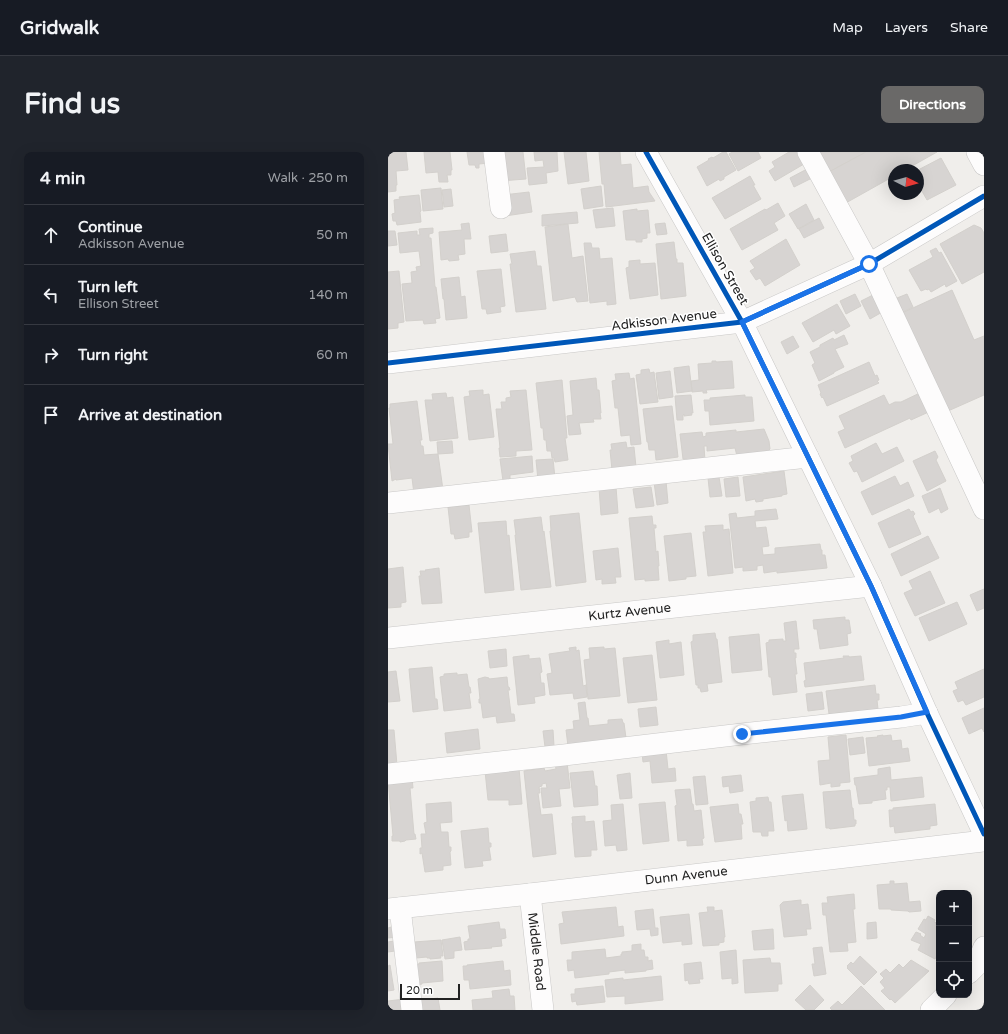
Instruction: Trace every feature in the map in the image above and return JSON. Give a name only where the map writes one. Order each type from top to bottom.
[{"type":"street","points":[[494,152],[501,208]]},
{"type":"street","name":"Ellison Street","points":[[646,152],[742,322],[871,586],[927,712],[984,834]]},
{"type":"street","points":[[808,152],[869,264],[984,509]]},
{"type":"street","points":[[977,152],[984,165]]},
{"type":"street","name":"Adkisson Avenue","points":[[388,363],[742,322],[869,264],[984,196]]},
{"type":"street","points":[[388,503],[808,457]]},
{"type":"street","name":"Kurtz Avenue","points":[[388,638],[871,586]]},
{"type":"street","points":[[388,774],[901,717],[927,712]]},
{"type":"street","name":"Dunn Avenue","points":[[394,909],[984,841]]},
{"type":"street","name":"Middle Road","points":[[530,894],[543,1010]]},
{"type":"street","points":[[394,909],[412,1010]]},
{"type":"street","points":[[972,970],[976,966],[984,947]]},
{"type":"street","points":[[931,1010],[943,998]]},
{"type":"building","points":[[388,152],[406,152],[408,170],[396,171],[396,191],[388,192]]},
{"type":"building","points":[[424,152],[450,152],[452,170],[451,175],[447,175],[448,182],[439,182],[438,172],[426,173]]},
{"type":"building","points":[[467,152],[488,152],[489,163],[479,164],[479,168],[476,168],[475,165],[469,165]]},
{"type":"building","points":[[497,152],[523,152],[526,179],[500,181]]},
{"type":"building","points":[[534,152],[557,152],[558,171],[546,173],[547,183],[529,185],[527,168],[544,167],[543,160],[535,161]]},
{"type":"building","points":[[564,152],[586,152],[589,181],[568,184]]},
{"type":"building","points":[[599,152],[620,152],[621,165],[631,164],[633,188],[648,186],[649,192],[655,201],[606,207]]},
{"type":"building","points":[[723,152],[726,152],[736,170],[724,177],[724,179],[720,181],[719,179],[707,186],[697,167],[709,160],[708,159],[713,158]]},
{"type":"building","points":[[732,152],[758,152],[761,158],[738,171],[729,154]]},
{"type":"building","points":[[789,152],[797,152],[804,164],[775,181],[769,171],[775,167],[772,162]]},
{"type":"building","points":[[815,152],[866,152],[827,173]]},
{"type":"building","points":[[866,152],[937,152],[916,164],[888,164],[888,179],[844,204],[827,173]]},
{"type":"building","points":[[941,158],[956,185],[927,200],[924,195],[924,167]]},
{"type":"building","points":[[807,169],[812,178],[794,187],[790,178]]},
{"type":"building","points":[[750,176],[761,199],[725,219],[712,198]]},
{"type":"building","points":[[601,186],[603,206],[584,209],[581,189]]},
{"type":"building","points":[[441,188],[443,209],[423,211],[421,190]]},
{"type":"building","points":[[451,189],[453,206],[444,207],[442,190]]},
{"type":"building","points":[[529,192],[532,212],[505,216],[503,195]]},
{"type":"building","points":[[419,195],[421,222],[397,225],[396,221],[393,221],[392,214],[395,213],[394,200],[400,199],[399,197]]},
{"type":"building","points":[[778,203],[785,216],[774,223],[778,230],[742,250],[730,229]]},
{"type":"building","points":[[806,204],[814,220],[798,229],[789,214]]},
{"type":"building","points":[[613,208],[615,226],[596,228],[593,210]]},
{"type":"building","points":[[637,209],[637,211],[648,210],[650,233],[647,233],[647,238],[642,239],[642,242],[636,242],[636,240],[626,240],[623,211]]},
{"type":"building","points":[[577,212],[578,223],[542,226],[542,215]]},
{"type":"building","points":[[819,218],[824,228],[804,238],[799,229]]},
{"type":"building","points":[[469,223],[471,239],[464,239],[465,254],[458,255],[459,260],[441,260],[439,232],[462,230],[461,224]]},
{"type":"building","points":[[665,223],[667,234],[657,235],[655,224]]},
{"type":"building","points":[[568,224],[572,258],[583,256],[588,301],[577,302],[575,297],[553,301],[545,227]]},
{"type":"building","points":[[974,225],[981,228],[984,233],[984,272],[962,284],[940,244]]},
{"type":"building","points":[[433,228],[433,233],[429,234],[429,238],[431,238],[435,287],[440,318],[435,319],[436,323],[424,324],[423,320],[406,321],[402,284],[412,283],[411,272],[417,271],[416,267],[421,266],[419,251],[400,253],[398,233],[417,231],[417,235],[420,235],[419,229]]},
{"type":"building","points":[[388,231],[395,231],[397,245],[388,246]]},
{"type":"building","points":[[506,234],[508,251],[491,253],[489,236]]},
{"type":"building","points":[[786,239],[800,265],[765,286],[760,278],[756,280],[750,271],[755,268],[750,261]]},
{"type":"building","points":[[674,242],[677,263],[683,263],[686,296],[661,299],[656,244]]},
{"type":"building","points":[[584,243],[591,243],[592,248],[599,248],[600,259],[612,258],[616,304],[607,305],[607,301],[590,303]]},
{"type":"building","points":[[936,248],[939,253],[941,252],[957,281],[946,287],[945,284],[931,292],[929,289],[921,291],[909,270],[933,257],[930,251]]},
{"type":"building","points":[[535,251],[537,266],[541,266],[546,309],[516,312],[510,254]]},
{"type":"building","points":[[640,260],[640,264],[655,263],[658,295],[630,299],[626,268],[629,267],[629,261]]},
{"type":"building","points":[[501,269],[505,306],[500,307],[501,312],[487,314],[486,309],[482,309],[477,271]]},
{"type":"building","points":[[399,271],[404,322],[398,323],[398,328],[388,329],[388,272]]},
{"type":"building","points":[[459,277],[461,297],[465,296],[467,318],[446,320],[441,279]]},
{"type":"building","points":[[952,290],[974,340],[984,336],[984,395],[948,411],[927,362],[902,313]]},
{"type":"building","points":[[855,294],[861,306],[846,314],[840,301]]},
{"type":"building","points":[[875,294],[884,311],[870,319],[861,301]]},
{"type":"building","points":[[907,294],[913,307],[903,312],[897,298]]},
{"type":"building","points":[[837,304],[850,326],[836,334],[834,330],[813,342],[802,323]]},
{"type":"building","points":[[844,335],[848,344],[835,349],[844,367],[819,381],[812,365],[815,363],[810,352],[833,338],[834,340]]},
{"type":"building","points":[[793,336],[799,347],[787,354],[781,342]]},
{"type":"building","points":[[712,361],[732,361],[734,388],[706,390],[707,393],[703,393],[703,391],[692,392],[691,381],[699,380],[698,364],[712,363]]},
{"type":"building","points":[[869,362],[875,376],[877,375],[879,380],[877,381],[879,383],[827,406],[820,394],[818,385]]},
{"type":"building","points":[[689,366],[692,391],[677,393],[674,368]]},
{"type":"building","points":[[649,369],[650,373],[654,372],[658,402],[640,404],[636,375],[641,374],[641,370]]},
{"type":"building","points":[[670,371],[673,397],[659,399],[656,373]]},
{"type":"building","points":[[629,373],[630,379],[634,378],[641,444],[631,445],[630,435],[621,436],[618,408],[615,408],[612,381],[616,380],[615,374]]},
{"type":"building","points":[[596,378],[597,390],[599,390],[601,419],[593,419],[594,422],[579,423],[581,434],[569,435],[567,416],[573,415],[570,381]]},
{"type":"building","points":[[562,380],[567,438],[565,438],[568,460],[555,462],[554,458],[552,458],[551,451],[547,451],[543,428],[541,428],[536,383]]},
{"type":"building","points":[[483,390],[483,395],[489,394],[494,437],[469,440],[464,397],[470,396],[469,391]]},
{"type":"building","points":[[526,390],[532,450],[516,451],[516,456],[500,457],[496,409],[502,409],[501,402],[506,402],[506,398],[511,397],[510,391]]},
{"type":"building","points":[[924,391],[933,410],[911,420],[910,418],[845,448],[838,432],[845,429],[839,416],[884,395],[889,405],[895,402],[901,402]]},
{"type":"building","points":[[446,393],[447,398],[453,397],[458,438],[430,441],[425,400],[433,400],[432,394]]},
{"type":"building","points":[[691,395],[692,415],[684,416],[684,414],[683,420],[677,420],[675,396]]},
{"type":"building","points":[[745,395],[745,397],[752,397],[754,421],[710,425],[709,411],[705,411],[704,400],[710,400],[710,398]]},
{"type":"building","points":[[417,401],[422,440],[420,440],[421,446],[423,446],[424,455],[438,454],[443,490],[414,494],[412,478],[396,479],[392,481],[388,444],[393,444],[389,408],[390,404]]},
{"type":"building","points":[[672,406],[678,457],[656,460],[655,450],[649,450],[643,409]]},
{"type":"building","points":[[764,429],[769,441],[769,453],[737,456],[735,448],[707,451],[707,446],[704,446],[705,461],[688,463],[687,459],[683,459],[680,434],[702,432],[703,437],[706,436],[706,433]]},
{"type":"building","points":[[452,441],[453,453],[438,454],[437,442]]},
{"type":"building","points":[[626,442],[627,448],[634,447],[636,467],[612,470],[610,450],[612,450],[611,444]]},
{"type":"building","points":[[876,443],[882,454],[897,447],[904,461],[862,482],[857,471],[854,472],[849,463],[853,461],[851,456]]},
{"type":"building","points":[[935,451],[938,457],[936,460],[946,481],[927,491],[913,461]]},
{"type":"building","points":[[532,456],[533,472],[510,475],[510,480],[503,481],[500,459]]},
{"type":"building","points":[[553,459],[555,478],[538,480],[536,460]]},
{"type":"building","points":[[784,471],[787,494],[763,499],[763,501],[756,502],[755,499],[746,501],[743,477]]},
{"type":"building","points":[[895,476],[900,486],[908,482],[914,496],[872,515],[861,492]]},
{"type":"building","points":[[719,477],[722,496],[710,497],[708,478]]},
{"type":"building","points":[[738,477],[740,496],[726,497],[724,479]]},
{"type":"building","points":[[666,481],[668,503],[657,505],[654,482]]},
{"type":"building","points":[[616,487],[618,513],[601,515],[599,488]]},
{"type":"building","points":[[651,487],[654,506],[636,508],[633,489]]},
{"type":"building","points":[[940,488],[948,509],[941,513],[939,508],[929,513],[922,496]]},
{"type":"building","points":[[469,505],[472,532],[469,532],[469,537],[455,539],[454,534],[451,534],[448,507]]},
{"type":"building","points":[[776,509],[778,519],[755,521],[756,528],[766,527],[769,546],[762,547],[763,555],[775,554],[775,548],[820,544],[822,555],[825,555],[827,568],[764,573],[763,565],[757,566],[757,570],[743,571],[743,567],[735,568],[729,514],[736,513],[737,518],[755,516],[755,511]]},
{"type":"building","points":[[909,509],[915,514],[913,516],[921,534],[889,548],[878,523]]},
{"type":"building","points":[[579,513],[586,582],[556,586],[550,531],[550,516]]},
{"type":"building","points":[[652,516],[653,525],[656,525],[656,528],[654,528],[656,552],[658,551],[659,580],[635,580],[629,518]]},
{"type":"building","points":[[541,517],[551,587],[521,590],[514,520]]},
{"type":"building","points":[[506,521],[507,536],[509,535],[514,590],[485,593],[478,523]]},
{"type":"building","points":[[723,525],[723,530],[729,529],[733,573],[708,576],[703,532],[706,532],[705,526]]},
{"type":"building","points":[[691,533],[696,576],[669,581],[664,536]]},
{"type":"building","points":[[928,536],[939,558],[901,576],[891,554]]},
{"type":"building","points":[[618,548],[621,577],[615,577],[616,583],[602,584],[602,579],[596,580],[593,551]]},
{"type":"building","points":[[403,567],[406,602],[401,603],[401,607],[388,608],[388,569]]},
{"type":"building","points":[[439,568],[442,603],[422,604],[419,576],[421,576],[420,571]]},
{"type":"building","points":[[930,571],[945,603],[915,616],[904,593],[913,589],[909,581]]},
{"type":"building","points":[[984,589],[984,608],[977,611],[970,595]]},
{"type":"building","points":[[957,602],[967,624],[929,641],[919,618]]},
{"type":"building","points":[[845,617],[845,620],[849,620],[851,633],[847,634],[848,645],[820,649],[817,629],[814,629],[813,620]]},
{"type":"building","points":[[796,621],[799,649],[794,649],[794,653],[796,653],[795,658],[797,674],[795,674],[797,692],[773,695],[771,677],[769,677],[766,643],[769,642],[769,640],[783,639],[783,641],[786,641],[784,623]]},
{"type":"building","points":[[715,633],[722,682],[707,684],[708,691],[701,692],[698,685],[696,685],[691,642],[693,641],[693,635]]},
{"type":"building","points":[[759,634],[762,670],[732,673],[729,637]]},
{"type":"building","points":[[669,640],[669,644],[681,642],[684,675],[660,678],[656,642]]},
{"type":"building","points":[[576,647],[576,651],[579,650],[583,686],[586,685],[587,697],[574,699],[573,693],[550,695],[547,674],[552,673],[549,654],[570,651],[569,648]]},
{"type":"building","points":[[604,647],[604,649],[615,648],[620,696],[588,699],[584,660],[590,659],[589,648]]},
{"type":"building","points":[[506,649],[507,666],[490,668],[488,651]]},
{"type":"building","points":[[529,655],[529,659],[540,658],[542,672],[540,673],[541,683],[544,683],[545,695],[534,697],[535,703],[518,705],[513,657]]},
{"type":"building","points":[[652,655],[657,700],[628,703],[623,658]]},
{"type":"building","points":[[843,656],[861,656],[864,680],[805,687],[804,681],[806,680],[804,663],[844,658]]},
{"type":"building","points":[[432,667],[435,699],[437,699],[438,709],[413,712],[409,669]]},
{"type":"building","points":[[984,669],[984,697],[966,705],[963,700],[958,702],[953,691],[958,689],[955,682]]},
{"type":"building","points":[[396,671],[400,701],[388,702],[388,672]]},
{"type":"building","points":[[457,673],[457,675],[467,674],[471,693],[469,693],[471,708],[444,711],[440,677],[444,676],[444,674]]},
{"type":"building","points":[[485,677],[489,679],[507,677],[508,687],[510,690],[508,690],[511,714],[514,714],[515,721],[497,723],[496,716],[483,718],[481,703],[479,703],[478,679]]},
{"type":"building","points":[[875,685],[876,694],[879,694],[879,700],[877,700],[878,709],[861,713],[860,711],[846,712],[847,714],[840,715],[840,713],[829,714],[826,691]]},
{"type":"building","points":[[822,692],[824,709],[808,711],[806,694]]},
{"type":"building","points":[[585,702],[589,726],[608,724],[608,720],[622,719],[626,738],[568,746],[566,730],[574,729],[573,721],[580,720],[578,703]]},
{"type":"building","points":[[656,707],[658,725],[640,727],[638,709]]},
{"type":"building","points":[[984,708],[984,732],[982,728],[969,734],[962,718]]},
{"type":"building","points":[[478,729],[480,749],[447,753],[445,733]]},
{"type":"building","points":[[388,730],[394,730],[397,765],[388,766]]},
{"type":"building","points":[[553,730],[554,746],[545,747],[543,731]]},
{"type":"building","points":[[846,735],[850,782],[840,783],[840,786],[831,787],[831,783],[820,785],[818,761],[830,760],[828,737]]},
{"type":"building","points":[[891,735],[892,741],[901,740],[902,749],[908,748],[910,761],[869,766],[866,738]]},
{"type":"building","points":[[863,737],[865,753],[850,755],[848,739]]},
{"type":"building","points":[[666,750],[668,769],[675,768],[676,781],[652,783],[650,761],[643,762],[642,753]]},
{"type":"building","points":[[567,762],[570,788],[559,789],[561,806],[543,808],[541,788],[547,788],[546,783],[539,787],[540,793],[538,793],[541,815],[552,814],[556,854],[533,857],[524,771],[544,768],[545,771],[556,769],[555,763]]},
{"type":"building","points":[[890,767],[891,780],[922,777],[924,797],[891,801],[890,787],[887,787],[887,790],[885,790],[886,799],[872,801],[872,803],[859,804],[854,778],[878,775],[878,769]]},
{"type":"building","points":[[519,768],[522,804],[509,805],[509,800],[488,800],[485,771]]},
{"type":"building","points":[[593,771],[595,786],[597,786],[598,805],[574,807],[570,773]]},
{"type":"building","points":[[630,773],[632,798],[620,799],[617,775]]},
{"type":"building","points":[[741,775],[743,791],[730,793],[729,786],[723,787],[722,777]]},
{"type":"building","points":[[705,776],[708,804],[696,805],[693,777]]},
{"type":"building","points":[[412,778],[413,788],[410,788],[414,834],[416,839],[400,842],[392,841],[393,836],[388,780]]},
{"type":"building","points":[[690,789],[694,811],[701,810],[704,838],[702,839],[703,845],[687,846],[687,840],[678,841],[675,790]]},
{"type":"building","points":[[850,790],[854,820],[856,820],[855,826],[830,829],[826,828],[823,792]]},
{"type":"building","points":[[803,794],[807,829],[788,831],[787,820],[785,821],[782,796]]},
{"type":"building","points":[[768,797],[769,802],[771,802],[774,831],[768,831],[768,836],[762,836],[761,832],[753,832],[750,802],[756,801],[756,798]]},
{"type":"building","points":[[451,802],[452,822],[440,823],[441,832],[448,832],[449,847],[451,847],[451,865],[443,866],[443,870],[425,872],[422,853],[420,854],[420,848],[422,848],[421,834],[426,834],[424,823],[427,822],[426,804]]},
{"type":"building","points":[[665,802],[669,841],[643,844],[639,804]]},
{"type":"building","points":[[623,804],[627,850],[617,851],[616,845],[605,846],[603,821],[612,820],[611,805]]},
{"type":"building","points":[[738,804],[739,814],[741,814],[743,824],[741,824],[742,839],[715,842],[710,807]]},
{"type":"building","points":[[935,804],[937,825],[930,826],[930,829],[895,833],[894,826],[890,827],[889,810],[893,810],[893,808]]},
{"type":"building","points":[[585,816],[585,822],[594,821],[597,850],[591,850],[591,856],[575,857],[572,817]]},
{"type":"building","points":[[488,828],[489,843],[491,843],[491,847],[489,847],[491,860],[482,861],[483,866],[465,868],[461,831]]},
{"type":"building","points":[[890,881],[894,881],[894,884],[907,883],[909,902],[920,901],[921,911],[909,912],[879,909],[877,885],[890,884]]},
{"type":"building","points":[[854,894],[855,909],[853,909],[856,942],[847,943],[848,951],[830,952],[826,915],[823,915],[822,903],[828,903],[827,897]]},
{"type":"building","points":[[801,900],[801,905],[808,904],[811,929],[806,929],[807,935],[784,937],[780,905],[783,902]]},
{"type":"building","points":[[616,907],[618,927],[623,926],[624,936],[561,944],[559,924],[564,923],[562,912]]},
{"type":"building","points":[[707,907],[714,907],[714,911],[722,910],[725,937],[724,942],[719,943],[719,945],[703,946],[699,913],[708,912]]},
{"type":"building","points":[[653,909],[655,928],[658,928],[658,935],[651,936],[650,929],[637,930],[635,911]]},
{"type":"building","points":[[689,914],[692,944],[682,945],[682,941],[663,943],[660,917]]},
{"type":"building","points":[[928,916],[935,920],[934,922],[936,923],[935,959],[918,950],[921,944],[911,940],[916,932],[921,934],[920,935],[924,938],[926,934],[918,929],[924,919],[926,920]]},
{"type":"building","points":[[499,922],[500,929],[505,929],[506,938],[501,939],[502,946],[465,950],[464,942],[470,939],[468,926]]},
{"type":"building","points":[[876,922],[877,938],[867,939],[867,923]]},
{"type":"building","points":[[395,926],[397,937],[388,938],[388,928]]},
{"type":"building","points":[[773,929],[774,949],[754,950],[752,931]]},
{"type":"building","points":[[460,937],[462,950],[454,951],[454,958],[445,959],[442,940]]},
{"type":"building","points":[[441,940],[443,956],[440,956],[441,958],[416,958],[414,942]]},
{"type":"building","points":[[394,941],[395,951],[388,952],[388,942]]},
{"type":"building","points":[[641,944],[641,950],[644,950],[645,957],[648,957],[648,961],[652,960],[653,969],[625,973],[625,970],[609,972],[609,974],[575,978],[574,970],[568,971],[567,960],[572,960],[572,952],[605,949],[606,958],[621,956],[622,952],[632,951],[632,945]]},
{"type":"building","points":[[822,947],[826,974],[814,976],[812,964],[815,964],[813,948]]},
{"type":"building","points":[[736,950],[738,983],[732,984],[732,978],[722,979],[720,952]]},
{"type":"building","points":[[860,956],[877,972],[864,985],[847,968],[851,962],[853,964]]},
{"type":"building","points":[[770,958],[771,963],[780,963],[782,984],[778,984],[778,991],[745,993],[743,960]]},
{"type":"building","points":[[911,960],[929,971],[895,1003],[881,991],[885,988],[880,982],[884,978],[880,974],[886,969],[890,973],[899,964],[903,968]]},
{"type":"building","points":[[442,961],[443,981],[422,983],[417,985],[415,965],[419,963]]},
{"type":"building","points":[[503,961],[504,971],[510,970],[511,985],[470,989],[469,980],[464,980],[463,966]]},
{"type":"building","points":[[701,962],[703,979],[699,979],[700,983],[689,984],[688,980],[685,981],[684,964]]},
{"type":"building","points":[[390,965],[394,990],[388,991],[388,966]]},
{"type":"building","points":[[661,976],[663,1000],[625,1004],[625,996],[607,997],[605,980],[623,978],[623,980]]},
{"type":"building","points":[[810,985],[824,1000],[814,1010],[806,1010],[795,1000]]},
{"type":"building","points":[[603,986],[605,1002],[577,1005],[576,1001],[572,1002],[571,994],[575,994],[575,989]]},
{"type":"building","points":[[861,986],[885,1010],[832,1010],[830,1008],[838,1001],[842,1005]]},
{"type":"building","points":[[509,989],[510,996],[514,996],[515,1010],[473,1010],[472,1000],[493,998],[492,991]]},
{"type":"building","points":[[438,998],[440,1010],[422,1010],[421,1000]]},
{"type":"building","points":[[404,999],[404,1010],[388,1010],[388,1001]]},
{"type":"cycle path","points":[[646,152],[742,322],[871,586],[927,713],[984,834]]},
{"type":"cycle path","points":[[388,363],[742,322],[869,264],[984,196]]},
{"type":"route","points":[[742,734],[901,717],[927,712],[871,586],[742,322],[869,264]]}]
